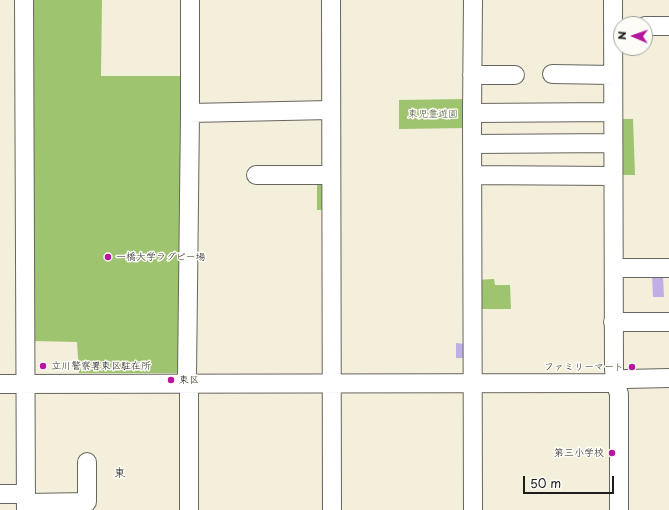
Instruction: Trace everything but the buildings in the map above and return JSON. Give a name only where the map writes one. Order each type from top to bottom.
[{"type":"street","points":[[24,0],[24,384],[26,502]]},
{"type":"street","points":[[189,510],[189,384],[187,376],[190,0]]},
{"type":"street","points":[[331,0],[330,175],[332,510]]},
{"type":"street","points":[[473,0],[473,510]]},
{"type":"street","points":[[613,0],[615,16]]},
{"type":"street","points":[[653,26],[669,26]]},
{"type":"street","points":[[615,56],[613,75],[614,369],[615,382],[619,394],[619,510]]},
{"type":"street","points":[[552,74],[613,75]]},
{"type":"street","points":[[472,75],[515,75]]},
{"type":"street","points":[[190,113],[330,110]]},
{"type":"street","points":[[472,113],[613,112]]},
{"type":"street","points":[[472,144],[613,143]]},
{"type":"street","points":[[256,175],[330,175]]},
{"type":"street","points":[[472,175],[613,176]]},
{"type":"street","points":[[614,268],[669,268]]},
{"type":"street","points":[[614,322],[669,322]]},
{"type":"street","points":[[0,384],[615,382],[626,379],[669,378]]},
{"type":"street","points":[[0,494],[26,502],[87,502],[87,462]]},
{"type":"green space","name":"一橋大学ラグビー場","points":[[32,0],[102,0],[101,76],[184,76],[182,373],[79,373],[77,342],[34,341]]},
{"type":"green space","name":"東児童遊園","points":[[466,99],[467,128],[399,129],[399,100]]},
{"type":"green space","points":[[621,119],[633,119],[635,175],[622,175]]},
{"type":"green space","points":[[317,182],[326,185],[325,210],[317,210]]},
{"type":"green space","points":[[494,279],[495,285],[510,285],[511,309],[476,309],[475,280]]},
{"type":"place","name":"一橋大学ラグビー場","points":[[108,257]]},
{"type":"place","name":"立川警察署東区駐在所","points":[[43,366]]},
{"type":"place","name":"ファミリーマート","points":[[632,367]]},
{"type":"place","name":"東区","points":[[171,380]]},
{"type":"place","name":"第三小学校","points":[[612,453]]},
{"type":"district","name":"東","points":[[120,474]]}]
